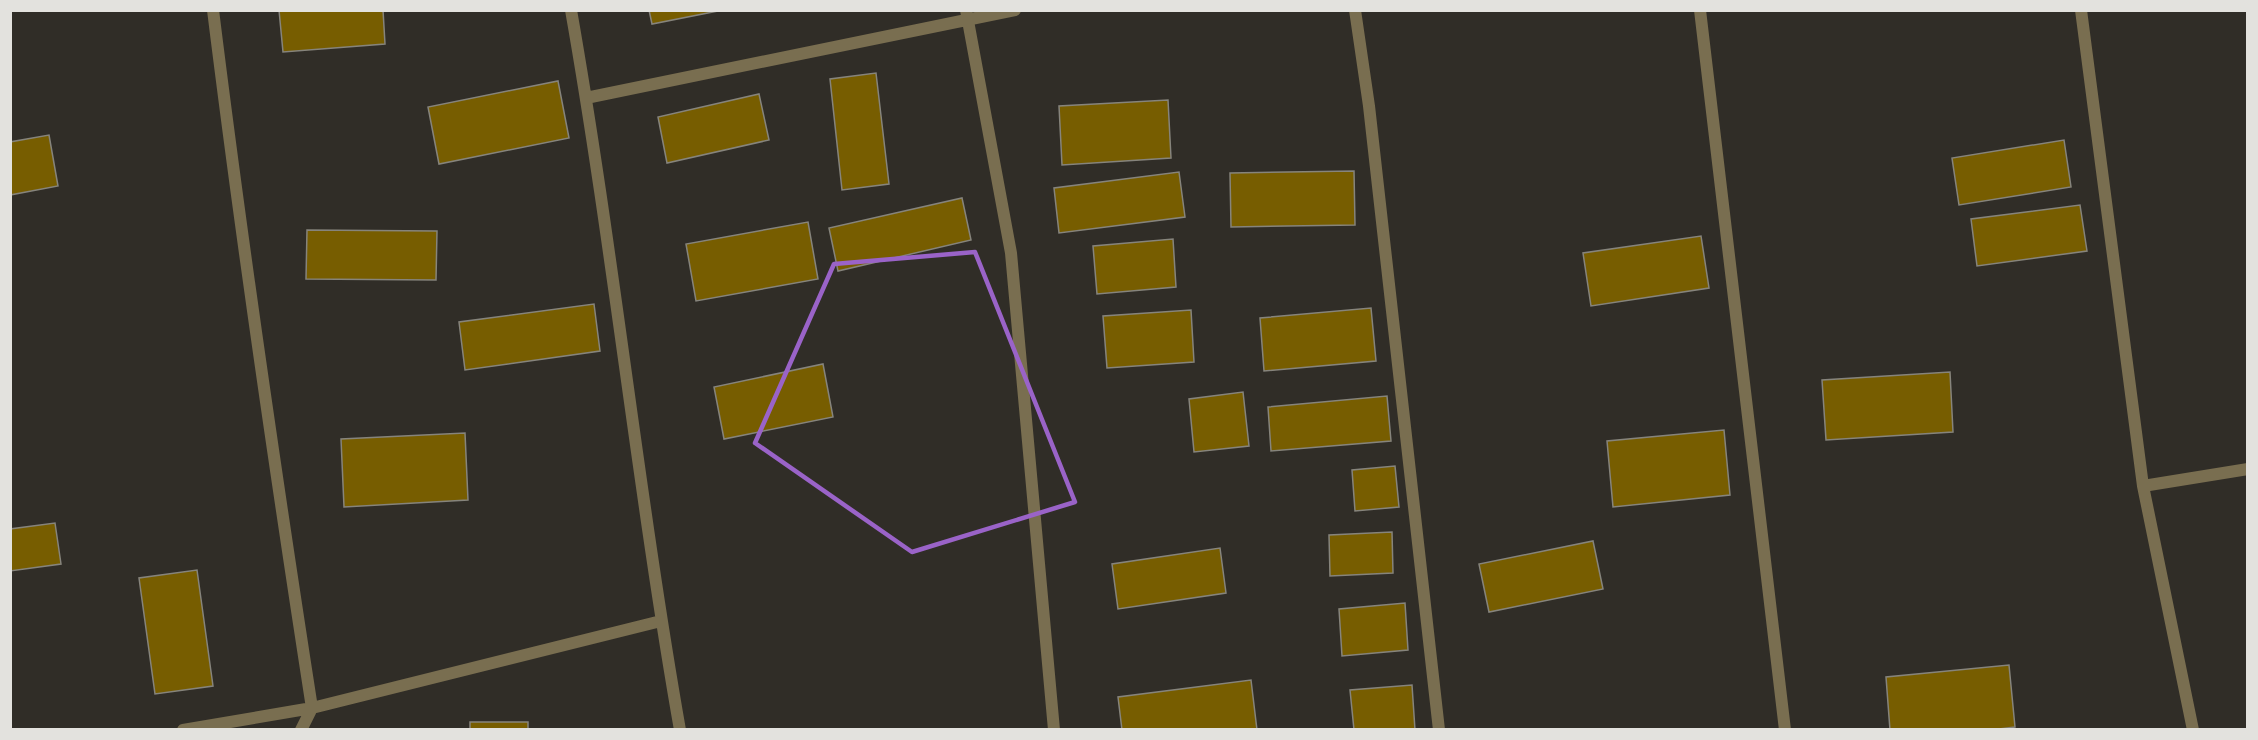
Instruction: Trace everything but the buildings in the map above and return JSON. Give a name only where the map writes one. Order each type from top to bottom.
[{"type":"street","points":[[213,10],[264,395],[312,708],[301,729]]},
{"type":"street","points":[[571,10],[586,98],[661,621],[680,729]]},
{"type":"street","points":[[586,98],[967,15],[1015,10]]},
{"type":"street","points":[[1355,10],[1369,106],[1439,729]]},
{"type":"street","points":[[1700,10],[1785,729]]},
{"type":"street","points":[[2081,10],[2143,486],[2193,729]]},
{"type":"street","points":[[967,15],[1011,253],[1054,729]]},
{"type":"street","points":[[2143,486],[2247,469]]},
{"type":"street","points":[[183,729],[312,708],[661,621]]},
{"type":"highlighted area","points":[[975,252],[1075,502],[912,552],[755,443],[834,264]]}]
